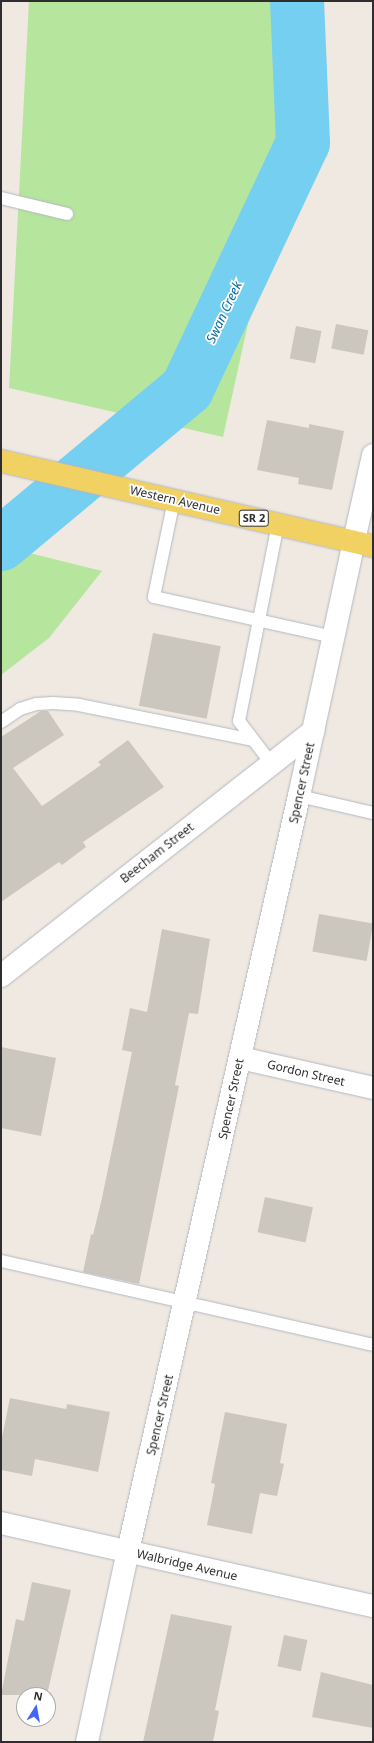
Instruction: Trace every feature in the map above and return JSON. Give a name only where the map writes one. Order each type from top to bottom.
[{"type":"main road","name":"Western Avenue","points":[[1,461],[363,543]]},
{"type":"street","name":"Spencer Street","points":[[87,1742],[128,1551],[186,1302],[333,637],[363,543],[373,455]]},
{"type":"street","name":"Beecham Street","points":[[1,976],[313,731]]},
{"type":"street","name":"Gordon Street","points":[[240,1058],[373,1088]]},
{"type":"street","name":"Walbridge Avenue","points":[[1,1523],[373,1606]]},
{"type":"lane","points":[[1,198],[67,214]]},
{"type":"lane","points":[[164,498],[154,597],[333,637]]},
{"type":"lane","points":[[271,763],[239,721],[278,524]]},
{"type":"lane","points":[[1,722],[20,709],[36,704],[54,703],[79,705],[253,740]]},
{"type":"lane","points":[[299,796],[373,813]]},
{"type":"lane","points":[[1,1261],[373,1345]]},
{"type":"green space","points":[[29,1],[319,1],[223,437],[9,388]]},
{"type":"green space","points":[[1,546],[102,571],[49,638],[1,675]]},
{"type":"building","points":[[336,324],[368,330],[364,355],[331,349]]},
{"type":"building","points":[[296,326],[322,331],[315,363],[290,358]]},
{"type":"building","points":[[267,420],[309,428],[309,424],[344,431],[332,490],[298,484],[299,478],[257,470]]},
{"type":"building","points":[[153,633],[221,646],[207,719],[139,706]]},
{"type":"building","points":[[41,711],[48,711],[64,735],[13,768],[42,806],[101,765],[98,762],[128,740],[164,787],[83,842],[86,847],[62,865],[59,862],[1,902],[1,737]]},
{"type":"building","points":[[319,914],[373,924],[367,961],[312,951]]},
{"type":"building","points":[[162,929],[210,939],[198,1014],[189,1013],[175,1085],[179,1086],[139,1284],[83,1272],[91,1234],[93,1235],[102,1198],[132,1052],[122,1050],[130,1008],[147,1012]]},
{"type":"building","points":[[1,1047],[56,1058],[41,1136],[1,1128]]},
{"type":"building","points":[[265,1197],[313,1207],[305,1242],[258,1232]]},
{"type":"building","points":[[10,1398],[66,1409],[67,1404],[110,1412],[98,1472],[35,1459],[32,1476],[1,1470],[1,1442]]},
{"type":"building","points":[[225,1412],[287,1424],[280,1463],[284,1464],[277,1496],[260,1493],[252,1534],[207,1525],[215,1484],[211,1483]]},
{"type":"building","points":[[32,1582],[71,1590],[49,1687],[16,1687],[16,1695],[1,1695],[16,1619],[24,1621]]},
{"type":"building","points":[[171,1614],[232,1626],[215,1710],[219,1711],[213,1742],[143,1742]]},
{"type":"building","points":[[284,1635],[307,1640],[301,1671],[277,1666]]},
{"type":"building","points":[[321,1672],[373,1685],[373,1728],[312,1717]]},
{"type":"waterway","name":"Swan Creek","points":[[1,544],[187,389],[303,143],[297,1]]}]
